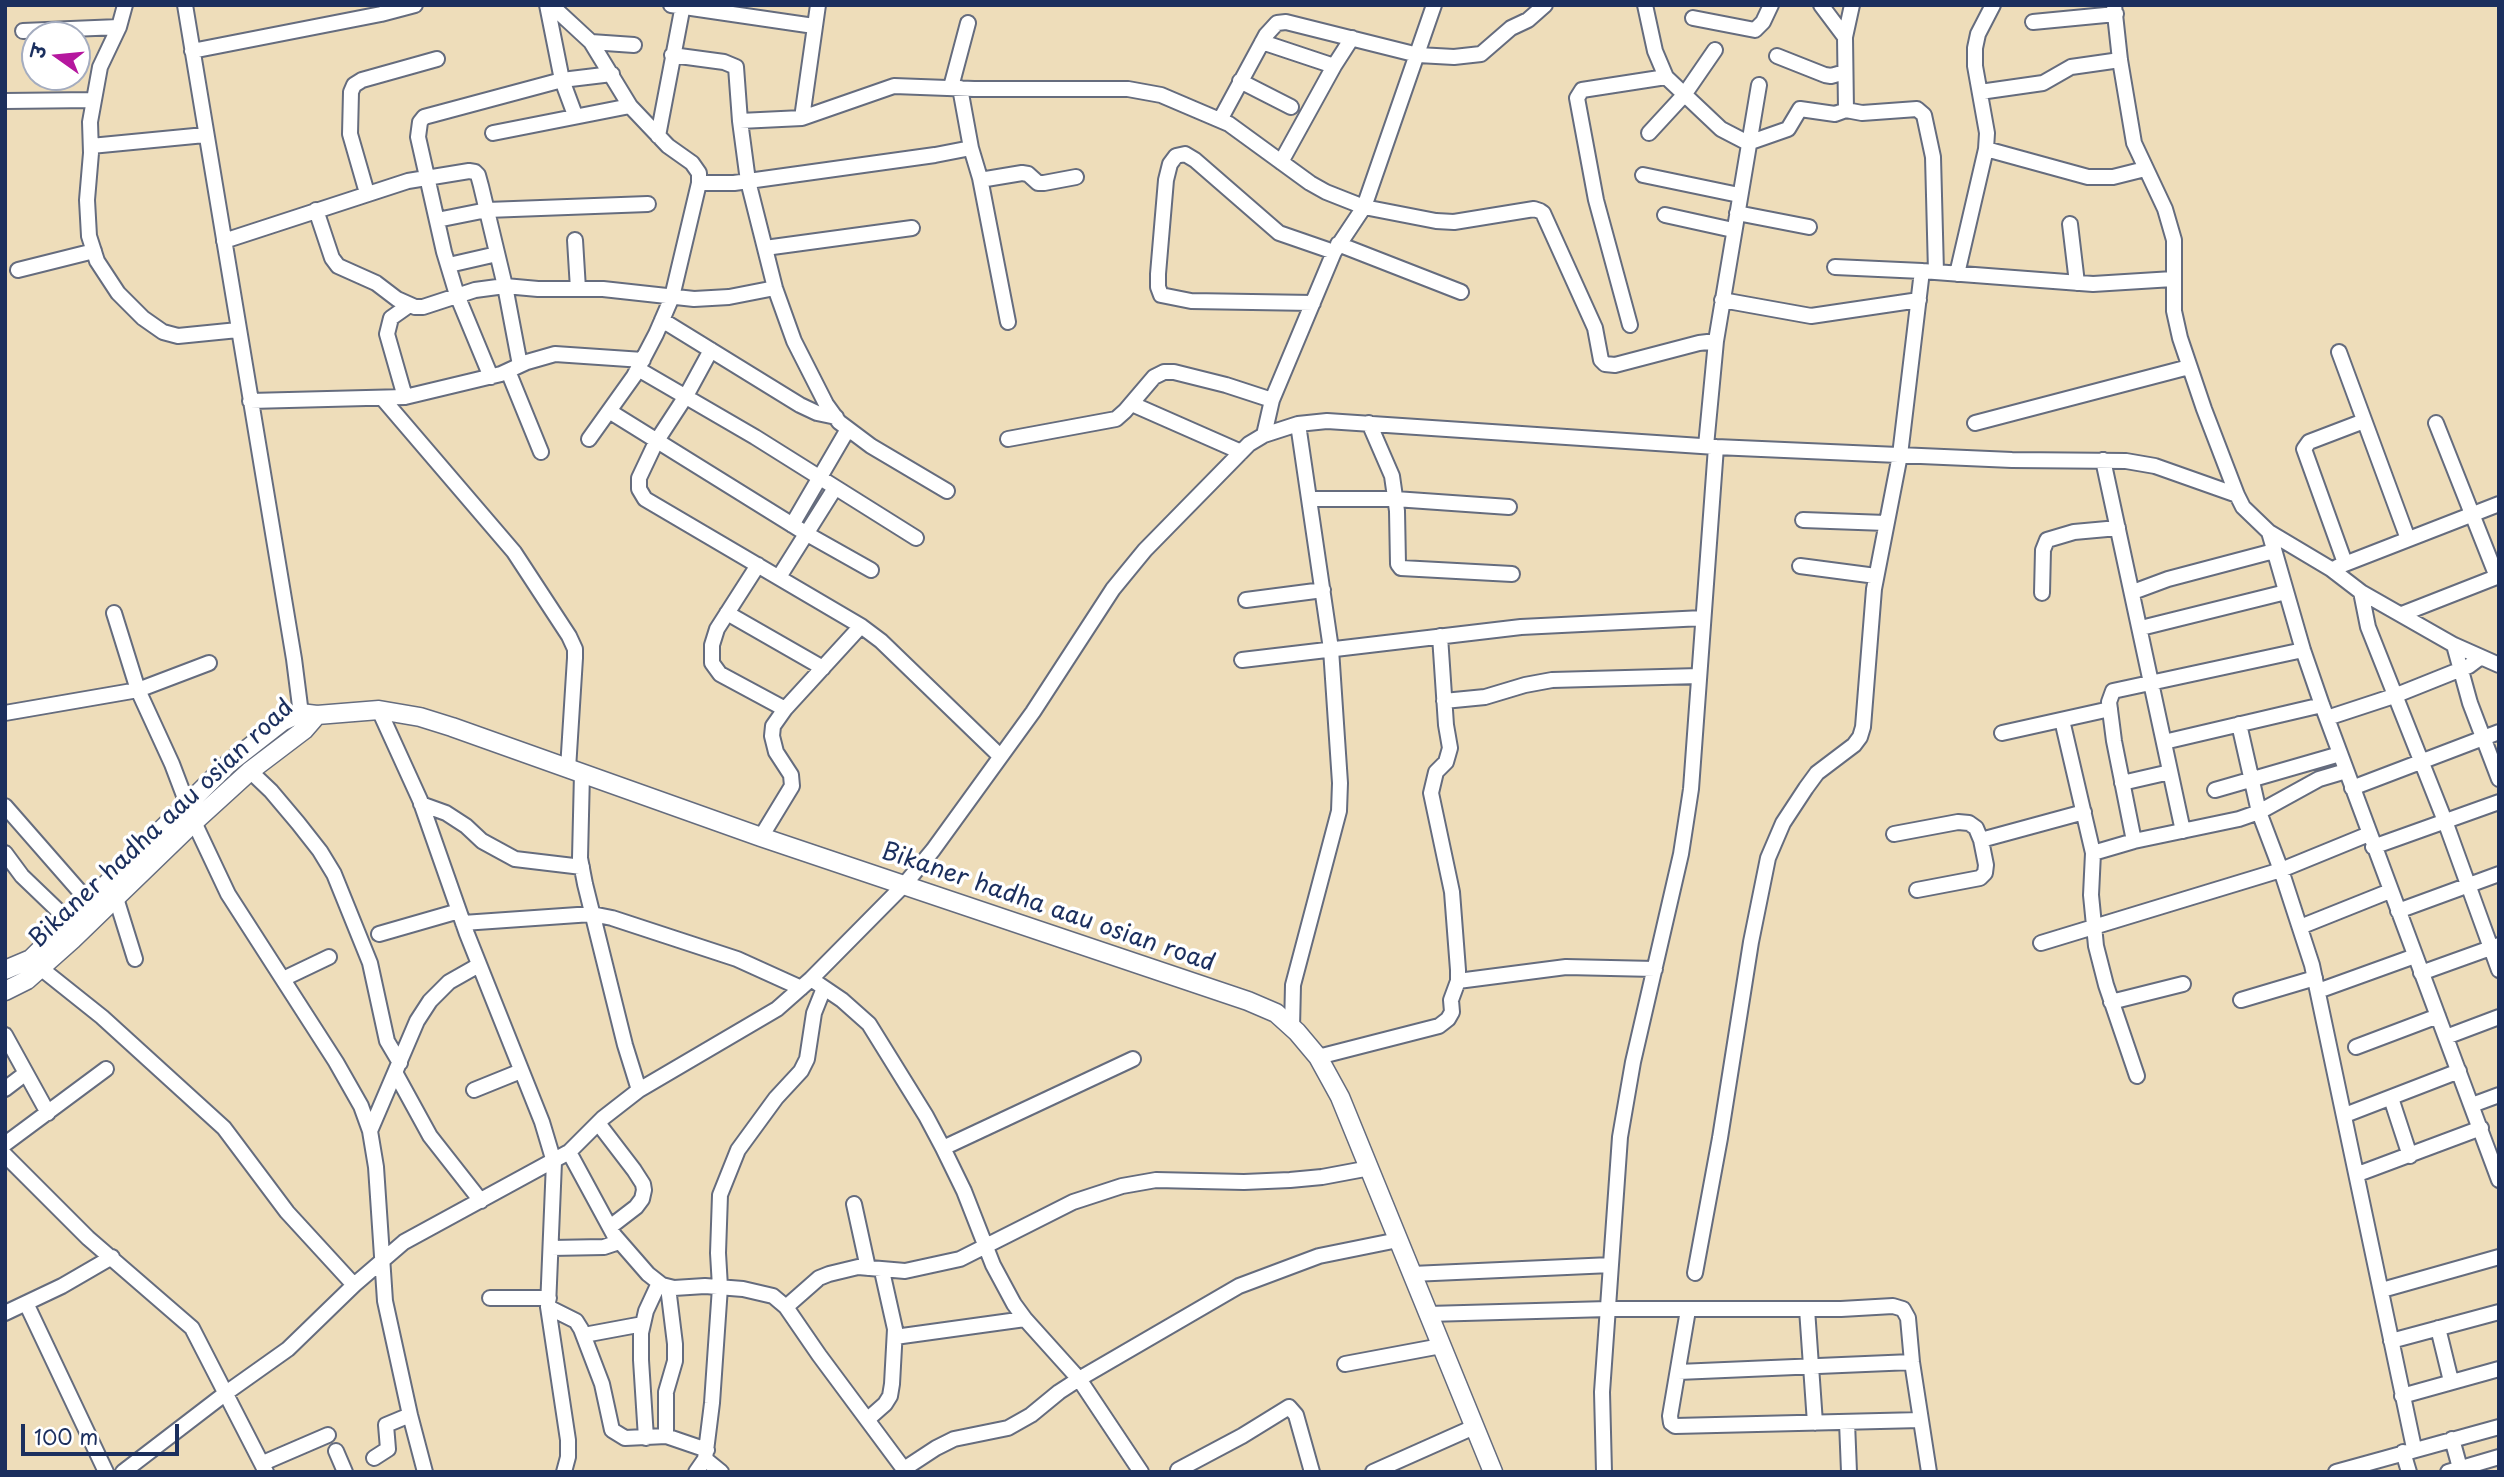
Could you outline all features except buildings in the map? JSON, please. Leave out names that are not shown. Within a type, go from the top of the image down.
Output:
[{"type":"main road","name":"Bikaner hadha aau osian road","points":[[5,991],[27,980],[35,964],[89,902],[186,803],[266,732],[307,719],[379,710],[420,717],[1248,1001],[1276,1013],[1318,1057],[1339,1097],[1493,1472]]},
{"type":"main road","name":"Bikaner hadha aau osian road","points":[[7,966],[35,964],[116,898],[194,822],[307,719]]},
{"type":"street","points":[[125,5],[119,27],[100,67],[90,122],[87,200],[89,236],[97,261],[118,293],[143,318],[163,332],[178,336],[238,330]]},
{"type":"street","points":[[185,5],[294,659],[307,719]]},
{"type":"street","points":[[192,51],[415,5]]},
{"type":"street","points":[[549,5],[591,41],[630,106],[658,136],[692,163],[699,173],[699,183],[672,297],[640,365],[589,439]]},
{"type":"street","points":[[549,5],[562,80],[575,115]]},
{"type":"street","points":[[803,118],[818,5]]},
{"type":"street","points":[[1264,435],[1272,400],[1336,248],[1364,207],[1434,5]]},
{"type":"street","points":[[1220,120],[1262,41],[1277,23],[1286,22],[1418,55],[1454,57],[1481,54],[1545,5]]},
{"type":"street","points":[[1645,5],[1655,51],[1666,77],[1721,129],[1748,144],[1788,129],[1800,109],[1835,114],[1846,110],[1862,113],[1917,109],[1922,112],[1933,157],[1929,272],[1919,300],[1900,454],[1876,576],[1860,737],[1854,746],[1817,773],[1805,788],[1783,823],[1768,858],[1751,942],[1720,1138],[1695,1273]]},
{"type":"street","points":[[1693,18],[1755,30],[1763,22],[1771,5]]},
{"type":"street","points":[[1821,5],[1845,37]]},
{"type":"street","points":[[1846,110],[1845,37],[1852,5]]},
{"type":"street","points":[[1957,274],[1986,149],[1986,118],[1975,66],[1975,48],[1978,34],[1993,5]]},
{"type":"street","points":[[658,136],[679,6],[814,26]]},
{"type":"street","points":[[2033,22],[2115,10],[2129,124],[2134,143],[2172,228],[2176,255],[2173,279],[2176,325],[2237,495],[2252,518],[2269,532],[2331,569],[2361,592],[2454,645],[2492,660]]},
{"type":"street","points":[[968,23],[956,88],[980,178],[1008,322]]},
{"type":"street","points":[[91,28],[119,27]]},
{"type":"street","points":[[1281,162],[1352,38]]},
{"type":"street","points":[[591,41],[634,45]]},
{"type":"street","points":[[1262,41],[1334,66]]},
{"type":"street","points":[[1649,133],[1684,96],[1715,50]]},
{"type":"street","points":[[672,55],[724,62],[736,67],[748,181],[775,288],[794,341],[825,404],[848,429],[871,446],[947,491]]},
{"type":"street","points":[[1777,56],[1825,75],[1845,72]]},
{"type":"street","points":[[367,193],[350,134],[351,92],[354,85],[362,80],[437,59]]},
{"type":"street","points":[[1980,92],[2043,83],[2071,67],[2120,60]]},
{"type":"street","points":[[491,377],[457,295],[418,137],[420,122],[424,117],[562,80],[612,74]]},
{"type":"street","points":[[1630,325],[1596,200],[1577,98],[1583,90],[1666,77]]},
{"type":"street","points":[[1241,81],[1291,107]]},
{"type":"street","points":[[1604,1472],[1602,1392],[1620,1137],[1633,1062],[1681,854],[1691,789],[1703,618],[1716,341],[1759,85]]},
{"type":"street","points":[[740,121],[803,118],[894,86],[1128,89],[1161,94],[1220,120],[1326,192],[1364,207],[1445,222],[1534,209],[1540,211],[1595,328],[1601,360],[1605,364],[1615,365],[1716,341]]},
{"type":"street","points":[[5,101],[93,100]]},
{"type":"street","points":[[493,133],[630,106]]},
{"type":"street","points":[[91,146],[205,135]]},
{"type":"street","points":[[699,183],[748,181],[971,148]]},
{"type":"street","points":[[1986,149],[2088,177],[2113,177],[2145,169]]},
{"type":"street","points":[[1313,303],[1191,301],[1161,295],[1158,274],[1166,180],[1170,164],[1176,156],[1185,154],[1195,160],[1279,233],[1336,248],[1461,292]]},
{"type":"street","points":[[223,241],[367,193],[427,178],[474,172],[478,175],[506,286],[514,368],[541,452]]},
{"type":"street","points":[[980,178],[1022,173],[1044,183],[1076,177]]},
{"type":"street","points":[[1643,176],[1740,195]]},
{"type":"street","points":[[437,220],[486,210],[648,204]]},
{"type":"street","points":[[316,210],[332,258],[338,266],[376,283],[408,306],[424,307],[457,295],[506,286],[655,293],[694,299],[729,297],[775,288]]},
{"type":"street","points":[[1737,213],[1809,227]]},
{"type":"street","points":[[1665,215],[1733,230]]},
{"type":"street","points":[[2070,224],[2077,283]]},
{"type":"street","points":[[765,248],[912,228]]},
{"type":"street","points":[[575,240],[578,289]]},
{"type":"street","points":[[18,270],[94,251]]},
{"type":"street","points":[[449,265],[497,254]]},
{"type":"street","points":[[1835,267],[2077,283],[2173,279]]},
{"type":"street","points":[[1722,300],[1811,316],[1919,300]]},
{"type":"street","points":[[405,397],[387,334],[391,318],[408,306]]},
{"type":"street","points":[[662,320],[800,405],[817,413],[836,417]]},
{"type":"street","points":[[711,349],[686,396],[656,442],[639,478],[639,489],[645,499],[861,626],[881,641],[1000,756]]},
{"type":"street","points":[[2339,352],[2408,539]]},
{"type":"street","points":[[250,401],[405,397],[491,377],[540,357],[561,354],[640,365],[916,538]]},
{"type":"street","points":[[1975,423],[2189,367]]},
{"type":"street","points":[[1008,439],[1116,419],[1154,377],[1164,372],[1226,385],[1272,400]]},
{"type":"street","points":[[383,399],[514,552],[575,649],[575,771],[582,867],[592,915],[639,1090]]},
{"type":"street","points":[[1132,404],[1241,452]]},
{"type":"street","points":[[609,411],[792,525],[871,570]]},
{"type":"street","points":[[122,1472],[226,1392],[288,1349],[354,1285],[404,1242],[569,1152],[639,1090],[777,1009],[806,983],[904,885],[933,850],[1033,712],[1113,589],[1145,550],[1249,444],[1264,435],[1298,424],[1327,421],[1711,446],[2012,460],[2103,460],[2155,466],[2237,495]]},
{"type":"street","points":[[2346,563],[2304,449],[2309,442],[2364,421]]},
{"type":"street","points":[[1292,1028],[1293,985],[1339,811],[1338,738],[1331,649],[1298,424]]},
{"type":"street","points":[[1369,424],[1392,477],[1398,564],[1401,568],[1512,574]]},
{"type":"street","points":[[2402,614],[2498,577],[2436,424]]},
{"type":"street","points":[[792,525],[848,429]]},
{"type":"street","points":[[2103,460],[2183,831]]},
{"type":"street","points":[[779,577],[835,488]]},
{"type":"street","points":[[1310,499],[1395,499],[1509,507]]},
{"type":"street","points":[[2331,569],[2499,504]]},
{"type":"street","points":[[1804,520],[1886,523]]},
{"type":"street","points":[[2042,593],[2043,550],[2047,540],[2074,532],[2118,528]]},
{"type":"street","points":[[2269,532],[2303,650],[2352,788],[2497,1170]]},
{"type":"street","points":[[2133,592],[2168,579],[2274,551]]},
{"type":"street","points":[[758,565],[717,629],[712,645],[712,663],[716,670],[785,709]]},
{"type":"street","points":[[1800,566],[1876,576]]},
{"type":"street","points":[[1246,600],[1323,590]]},
{"type":"street","points":[[2141,628],[2286,592]]},
{"type":"street","points":[[2361,592],[2368,628],[2468,885],[2495,946],[2499,970]]},
{"type":"street","points":[[114,612],[138,690],[228,894],[336,1062],[361,1106],[370,1131],[376,1167],[385,1301],[425,1472]]},
{"type":"street","points":[[727,613],[823,668]]},
{"type":"street","points":[[1242,660],[1535,626],[1703,618]]},
{"type":"street","points":[[761,836],[792,786],[791,775],[776,752],[772,736],[773,726],[785,709],[861,626]]},
{"type":"street","points":[[1318,1057],[1439,1026],[1452,1012],[1452,992],[1458,981],[1452,892],[1431,793],[1436,772],[1450,756],[1440,636]]},
{"type":"street","points":[[2454,645],[2470,703],[2499,779]]},
{"type":"street","points":[[2134,841],[2109,702],[2113,691],[2303,650]]},
{"type":"street","points":[[2164,742],[2239,724],[2325,711],[2393,696],[2460,669],[2492,660]]},
{"type":"street","points":[[5,712],[56,706],[138,690],[209,663]]},
{"type":"street","points":[[1444,701],[1485,696],[1552,681],[1699,676]]},
{"type":"street","points":[[2002,733],[2110,709]]},
{"type":"street","points":[[379,710],[421,804],[554,1161],[548,1302],[568,1440],[568,1457],[564,1472]]},
{"type":"street","points":[[2062,720],[2093,853],[2091,895],[2094,927],[2111,1002],[2137,1076]]},
{"type":"street","points":[[2239,724],[2259,812],[2281,870],[2317,985],[2382,1290],[2402,1396],[2409,1472]]},
{"type":"street","points":[[2352,788],[2499,732]]},
{"type":"street","points":[[2215,790],[2340,754]]},
{"type":"street","points":[[250,771],[291,815],[334,874],[370,963],[387,1041],[398,1068],[430,1136],[481,1201]]},
{"type":"street","points":[[2093,853],[2134,841],[2220,824],[2259,812],[2310,783],[2346,771]]},
{"type":"street","points":[[2122,782],[2170,772]]},
{"type":"street","points":[[2040,943],[2499,803]]},
{"type":"street","points":[[421,804],[446,813],[482,841],[515,859],[582,867]]},
{"type":"street","points":[[5,806],[89,902]]},
{"type":"street","points":[[1981,840],[2084,812]]},
{"type":"street","points":[[1894,834],[1958,822],[1969,823],[1976,828],[1981,840],[1986,865],[1985,873],[1980,878],[1917,890]]},
{"type":"street","points":[[5,853],[22,876],[71,922]]},
{"type":"street","points":[[2398,911],[2499,874]]},
{"type":"street","points":[[2300,927],[2390,891]]},
{"type":"street","points":[[116,898],[135,959]]},
{"type":"street","points":[[379,934],[461,917],[592,915],[612,918],[824,988],[842,1000],[869,1024],[926,1116],[964,1191],[993,1265],[1025,1319],[1079,1379],[1141,1472]]},
{"type":"street","points":[[2421,973],[2495,946]]},
{"type":"street","points":[[2241,1000],[2317,985],[2415,956]]},
{"type":"street","points":[[283,979],[329,957]]},
{"type":"street","points":[[35,964],[102,1017],[224,1128],[288,1212],[354,1285]]},
{"type":"street","points":[[370,1131],[417,1021],[430,1001],[449,982],[479,965]]},
{"type":"street","points":[[1458,981],[1566,967],[1655,969]]},
{"type":"street","points":[[2111,1002],[2183,984]]},
{"type":"street","points":[[696,1472],[706,1455],[720,1287],[720,1195],[738,1150],[776,1098],[802,1071],[807,1059],[814,1013],[824,988]]},
{"type":"street","points":[[2356,1047],[2438,1016]]},
{"type":"street","points":[[2446,1037],[2499,1017]]},
{"type":"street","points":[[5,1035],[48,1113]]},
{"type":"street","points":[[943,1148],[1133,1059]]},
{"type":"street","points":[[5,1144],[106,1069]]},
{"type":"street","points":[[474,1090],[521,1071]]},
{"type":"street","points":[[2345,1115],[2459,1072]]},
{"type":"street","points":[[5,1088],[26,1073]]},
{"type":"street","points":[[2472,1105],[2499,1095]]},
{"type":"street","points":[[2391,1098],[2410,1156]]},
{"type":"street","points":[[598,1124],[634,1170],[644,1190],[636,1207],[610,1227]]},
{"type":"street","points":[[2358,1174],[2481,1128]]},
{"type":"street","points":[[569,1152],[619,1242],[663,1285],[675,1344],[674,1361],[666,1392],[666,1436]]},
{"type":"street","points":[[5,1155],[88,1238],[192,1328],[264,1468],[328,1435]]},
{"type":"street","points":[[786,1307],[819,1279],[845,1269],[905,1271],[960,1259],[985,1244],[1073,1202],[1122,1186],[1156,1180],[1290,1180],[1370,1168]]},
{"type":"street","points":[[854,1204],[895,1337],[890,1396],[868,1419]]},
{"type":"street","points":[[663,1285],[743,1289],[773,1296],[786,1307],[905,1470],[954,1439],[1008,1428],[1031,1415],[1079,1379],[1239,1286],[1319,1256],[1398,1240]]},
{"type":"street","points":[[551,1248],[604,1247],[619,1242]]},
{"type":"street","points":[[2382,1290],[2499,1257]]},
{"type":"street","points":[[5,1313],[112,1258]]},
{"type":"street","points":[[1412,1274],[1611,1265]]},
{"type":"street","points":[[646,1438],[640,1360],[643,1324],[646,1311],[663,1285]]},
{"type":"street","points":[[490,1297],[548,1302],[576,1321],[603,1384],[612,1430],[625,1438],[666,1436],[706,1455],[721,1472]]},
{"type":"street","points":[[26,1303],[106,1472]]},
{"type":"street","points":[[1428,1314],[1608,1309],[1893,1306],[1903,1309],[1908,1318],[1912,1363],[1929,1472]]},
{"type":"street","points":[[1807,1309],[1815,1423]]},
{"type":"street","points":[[1688,1310],[1670,1416],[1671,1423],[1675,1426],[1921,1420]]},
{"type":"street","points":[[2391,1341],[2499,1312]]},
{"type":"street","points":[[895,1337],[1025,1319]]},
{"type":"street","points":[[584,1335],[643,1324]]},
{"type":"street","points":[[2438,1328],[2451,1381]]},
{"type":"street","points":[[1345,1364],[1441,1346]]},
{"type":"street","points":[[1678,1372],[1912,1363]]},
{"type":"street","points":[[2402,1396],[2499,1369]]},
{"type":"street","points":[[1178,1470],[1289,1407],[1296,1415],[1312,1472]]},
{"type":"street","points":[[374,1458],[388,1449],[386,1424],[410,1415]]},
{"type":"street","points":[[1847,1422],[1849,1472]]},
{"type":"street","points":[[1373,1472],[1474,1427]]},
{"type":"street","points":[[2342,1471],[2408,1450],[2499,1427]]},
{"type":"street","points":[[2452,1439],[2454,1470],[2499,1457]]},
{"type":"street","points":[[336,1451],[345,1472]]}]
